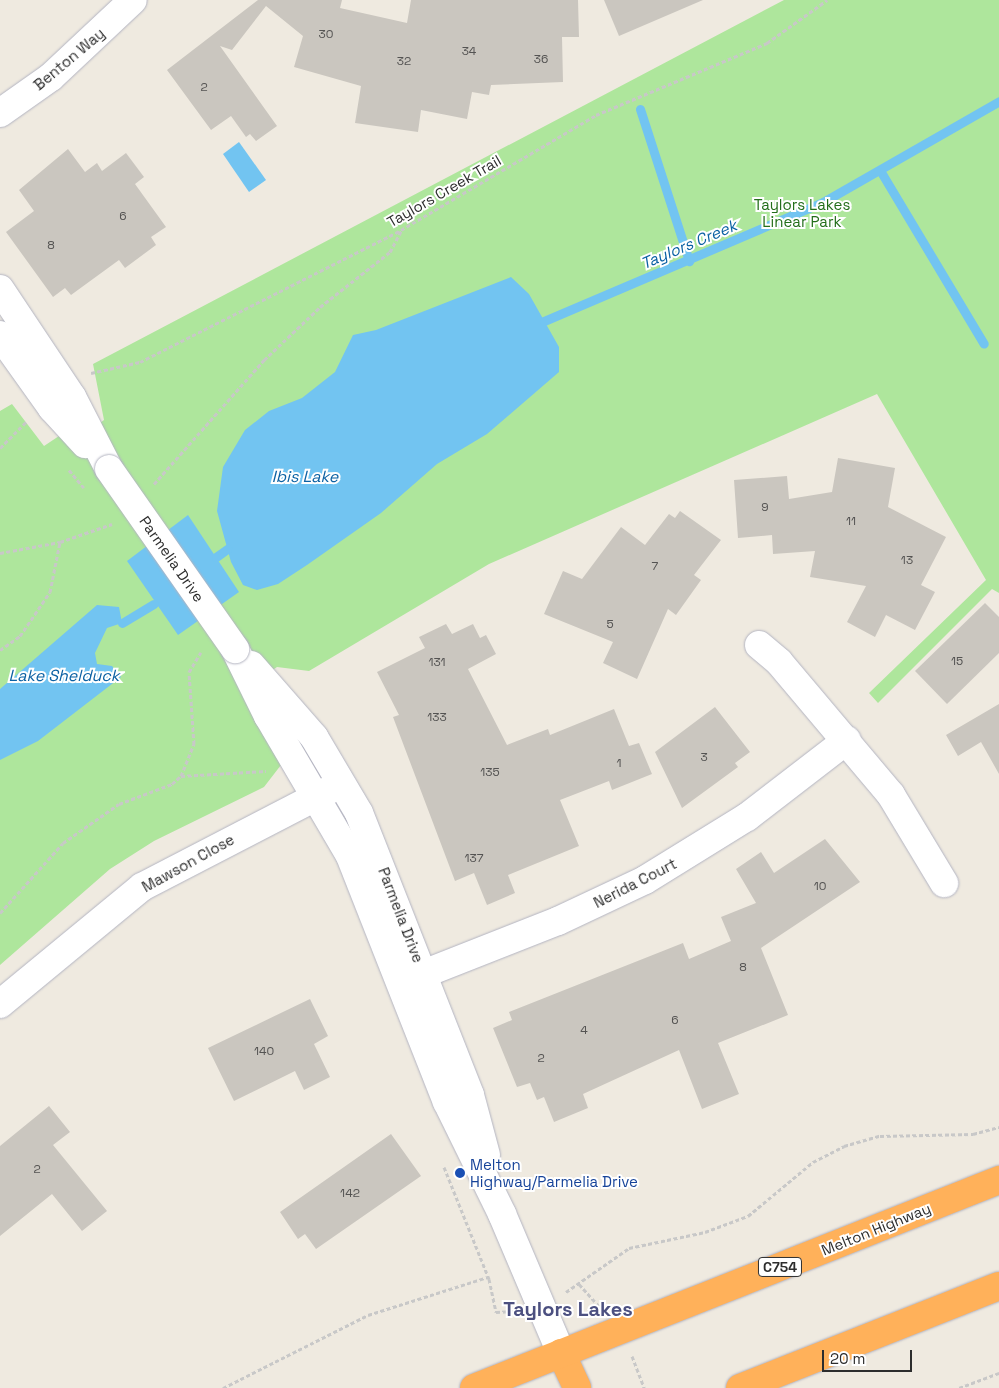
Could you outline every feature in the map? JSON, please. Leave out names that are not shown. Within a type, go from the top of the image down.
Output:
[{"type":"highway","name":"Melton Highway","points":[[474,1388],[999,1180]]},
{"type":"highway","points":[[740,1388],[999,1286]]},
{"type":"highway","name":"Parmelia Drive","points":[[561,1353],[577,1388]]},
{"type":"street","name":"Benton Way","points":[[0,113],[51,77],[133,0]]},
{"type":"street","name":"Parmelia Drive","points":[[0,289],[65,386],[80,429]]},
{"type":"street","name":"Parmelia Drive","points":[[0,335],[80,429],[268,695],[343,782],[378,856],[446,1102],[502,1214],[561,1353]]},
{"type":"street","points":[[759,645],[779,662],[847,740],[891,795],[944,883]]},
{"type":"street","name":"Parmelia Drive","points":[[268,695],[317,796],[350,856],[412,979]]},
{"type":"street","name":"Nerida Court","points":[[412,979],[558,921],[645,880],[747,817],[847,740]]},
{"type":"street","name":"Mawson Close","points":[[0,1004],[142,887],[343,782]]},
{"type":"path","name":"Taylors Creek Trail","points":[[65,386],[92,372],[140,362],[401,230],[596,115],[767,43],[827,0]]},
{"type":"path","points":[[146,492],[291,333],[390,252],[401,230]]},
{"type":"path","points":[[0,448],[29,418],[35,426]]},
{"type":"path","points":[[63,462],[86,491]]},
{"type":"path","points":[[107,518],[120,532]]},
{"type":"path","points":[[0,553],[60,542],[117,521]]},
{"type":"path","points":[[0,650],[20,636],[50,592],[60,542]]},
{"type":"path","points":[[197,644],[205,659]]},
{"type":"path","points":[[0,913],[63,843],[120,804],[172,784],[181,776],[194,744],[189,672],[202,651]]},
{"type":"path","points":[[181,776],[273,768]]},
{"type":"path","points":[[562,1294],[636,1245],[705,1232],[748,1216],[813,1162],[844,1146],[880,1136],[973,1134],[999,1127]]},
{"type":"path","points":[[441,1161],[488,1277],[496,1312],[507,1312]]},
{"type":"path","points":[[223,1388],[368,1315],[488,1277]]},
{"type":"path","points":[[579,1284],[604,1311]]},
{"type":"path","points":[[628,1347],[644,1388]]},
{"type":"path","points":[[959,1388],[999,1372]]},
{"type":"green space","name":"Taylors Lakes Linear Park","points":[[784,0],[999,0],[999,593],[992,589],[878,703],[869,693],[986,580],[877,394],[489,564],[309,671],[277,667],[242,691],[281,765],[264,787],[154,841],[110,869],[0,965],[0,411],[12,404],[44,446],[59,436],[69,445],[104,420],[93,364]]},
{"type":"water","points":[[239,142],[266,180],[249,192],[223,154]]},
{"type":"water","name":"Ibis Lake","points":[[511,277],[529,294],[559,347],[559,372],[487,434],[437,464],[381,513],[307,565],[278,584],[257,590],[243,585],[231,562],[217,511],[223,467],[245,430],[269,411],[302,398],[335,372],[353,335],[376,330]]},
{"type":"water","points":[[188,515],[239,592],[178,635],[127,561]]},
{"type":"water","name":"Lake Shelduck","points":[[97,605],[119,607],[122,623],[107,628],[95,653],[97,664],[112,666],[121,677],[38,741],[0,760],[0,689]]},
{"type":"building","points":[[258,0],[342,0],[340,8],[407,23],[411,0],[578,0],[579,37],[562,37],[563,82],[491,85],[489,95],[472,92],[467,119],[421,110],[418,132],[355,123],[361,86],[294,67],[303,36],[266,6],[232,50],[220,46],[277,126],[256,141],[250,134],[246,137],[231,116],[211,130],[167,70]]},
{"type":"building","points":[[604,0],[703,0],[619,36]]},
{"type":"building","points":[[68,149],[85,172],[97,163],[102,171],[126,153],[144,177],[135,184],[166,227],[151,237],[156,245],[125,268],[119,260],[71,295],[65,288],[53,297],[6,232],[34,211],[19,190]]},
{"type":"building","points":[[838,458],[895,468],[888,507],[946,537],[921,585],[935,592],[915,630],[886,615],[875,637],[847,622],[866,586],[810,577],[815,551],[773,554],[772,535],[738,538],[734,480],[787,476],[789,499],[832,492]]},
{"type":"building","points":[[680,511],[721,540],[694,575],[701,580],[676,615],[668,609],[637,679],[603,663],[613,642],[544,614],[563,571],[582,579],[621,527],[645,545],[669,514],[675,518]]},
{"type":"building","points":[[985,603],[999,617],[999,653],[947,704],[915,671]]},
{"type":"building","points":[[446,624],[452,634],[473,624],[480,638],[486,635],[496,654],[468,669],[507,745],[548,729],[550,735],[614,709],[629,746],[639,743],[652,774],[612,790],[609,781],[560,800],[579,846],[508,875],[515,893],[487,905],[474,873],[455,881],[393,717],[399,715],[377,672],[425,648],[419,637]]},
{"type":"building","points":[[999,704],[999,774],[981,742],[958,756],[946,735]]},
{"type":"building","points":[[715,707],[750,752],[735,763],[738,767],[682,808],[655,752]]},
{"type":"building","points":[[825,839],[860,882],[761,948],[788,1015],[718,1043],[739,1094],[702,1109],[679,1050],[583,1094],[588,1108],[554,1122],[544,1097],[537,1100],[530,1083],[517,1087],[493,1028],[512,1020],[509,1012],[683,943],[689,959],[731,941],[721,917],[756,903],[736,869],[761,852],[774,873]]},
{"type":"building","points":[[310,999],[328,1036],[314,1044],[330,1077],[304,1090],[295,1071],[234,1101],[208,1048]]},
{"type":"building","points":[[49,1106],[70,1132],[53,1145],[107,1211],[82,1231],[52,1194],[0,1236],[0,1146]]},
{"type":"building","points":[[391,1134],[421,1176],[316,1249],[305,1234],[298,1239],[280,1212]]},
{"type":"waterway","name":"Taylors Creek","points":[[544,321],[823,202],[999,101]]},
{"type":"waterway","points":[[640,109],[689,261]]},
{"type":"waterway","points":[[881,172],[984,344]]},
{"type":"waterway","name":"Taylors Creek","points":[[216,557],[227,549]]},
{"type":"waterway","name":"Taylors Creek","points":[[122,623],[154,604]]},
{"type":"place","name":"Melton Highway/Parmelia Drive","points":[[460,1173]]},
{"type":"district","name":"Taylors Lakes","points":[[568,1309]]}]
